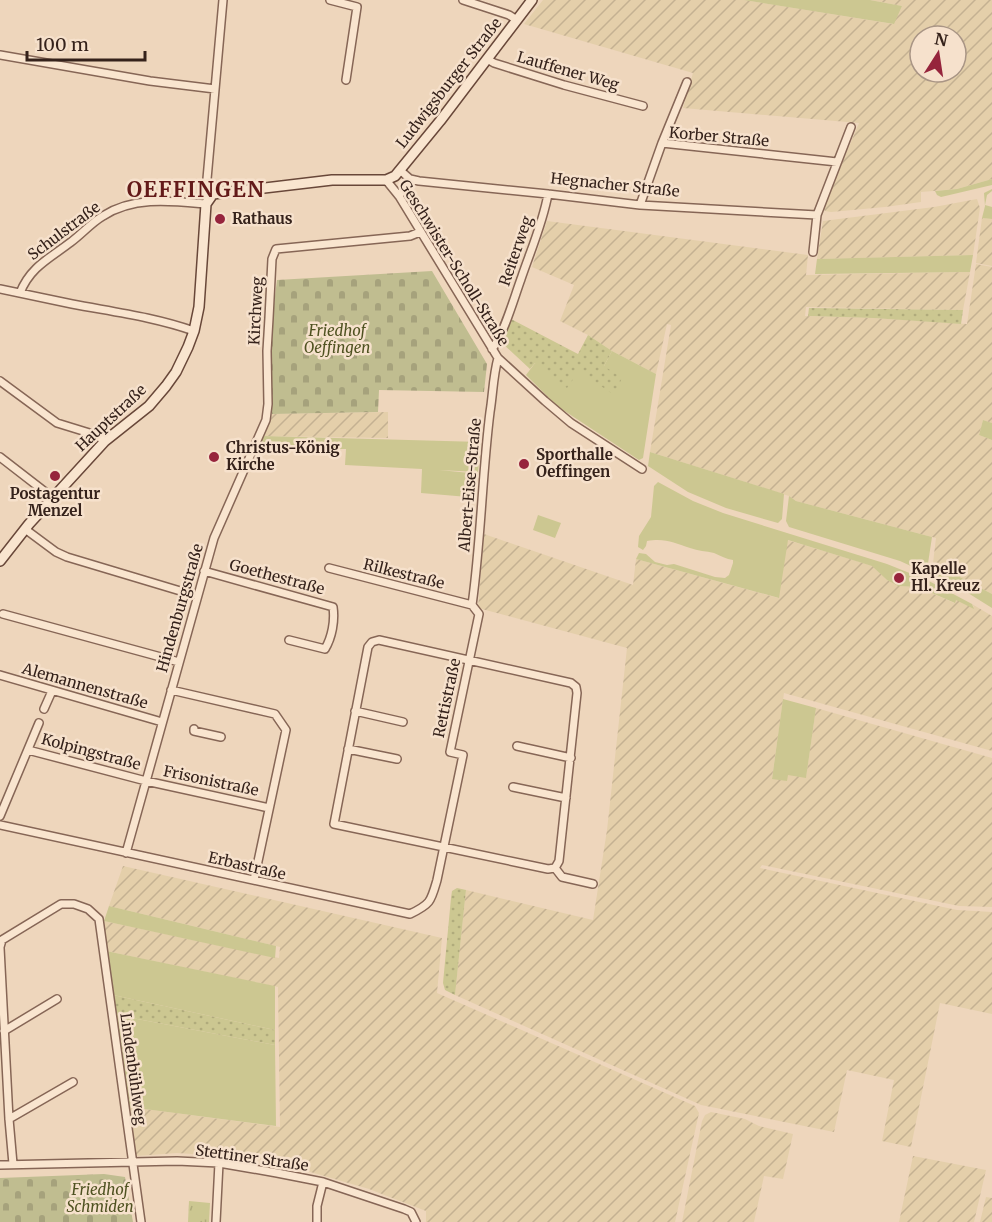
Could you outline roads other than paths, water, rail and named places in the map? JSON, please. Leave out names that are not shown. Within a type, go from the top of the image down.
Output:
[{"type":"street","points":[[213,194],[207,180],[221,0]]},
{"type":"street","points":[[330,0],[357,7],[346,80]]},
{"type":"street","points":[[463,0],[509,15],[517,20]]},
{"type":"street","name":"Ludwigsburger Straße","points":[[386,180],[401,171],[532,0]]},
{"type":"street","points":[[0,55],[150,81],[215,89]]},
{"type":"street","name":"Lauffener Weg","points":[[487,59],[564,85],[643,106]]},
{"type":"street","points":[[662,143],[687,82]]},
{"type":"street","points":[[813,252],[817,215],[851,127]]},
{"type":"street","name":"Korber Straße","points":[[640,205],[662,143],[837,162]]},
{"type":"street","points":[[399,196],[410,179],[401,171]]},
{"type":"street","name":"Hegnacher Straße","points":[[410,179],[419,182],[640,205],[817,215]]},
{"type":"street","points":[[206,204],[213,194],[332,180],[386,180]]},
{"type":"street","name":"Geschwister-Scholl-Straße","points":[[386,180],[399,196],[498,358],[571,423],[642,469]]},
{"type":"street","name":"Reiterweg","points":[[492,349],[497,343],[512,305],[548,194]]},
{"type":"street","name":"Schulstraße","points":[[20,293],[24,282],[36,267],[73,241],[92,224],[116,209],[144,202],[177,201],[206,204]]},
{"type":"street","name":"Hauptstraße","points":[[0,561],[25,529],[105,441],[149,406],[166,386],[188,347],[194,330],[199,307],[206,204]]},
{"type":"street","name":"Kirchweg","points":[[268,376],[268,318],[272,259],[276,249],[410,236],[420,232]]},
{"type":"street","points":[[0,289],[167,322],[194,330]]},
{"type":"street","name":"Albert-Eise-Straße","points":[[472,605],[494,371],[498,358]]},
{"type":"street","name":"Hindenburgstraße","points":[[126,853],[214,538],[266,420],[268,376]]},
{"type":"street","points":[[0,381],[57,423],[96,435],[105,441]]},
{"type":"street","points":[[0,457],[53,498]]},
{"type":"street","points":[[25,529],[56,552],[67,557],[197,596]]},
{"type":"street","name":"Rilkestraße","points":[[328,568],[472,605]]},
{"type":"street","name":"Goethestraße","points":[[204,571],[333,607],[330,641],[325,649],[289,640]]},
{"type":"street","name":"Rettistraße","points":[[444,847],[463,755],[450,752],[479,614],[472,605]]},
{"type":"street","points":[[3,614],[179,662]]},
{"type":"street","points":[[379,640],[572,683],[576,687],[571,758],[559,861],[555,868],[548,869],[334,824],[368,647],[372,642],[379,640]]},
{"type":"street","name":"Alemannenstraße","points":[[0,675],[162,722]]},
{"type":"street","name":"Frisonistraße","points":[[171,690],[275,714],[286,730],[254,880]]},
{"type":"street","points":[[44,709],[52,691]]},
{"type":"street","points":[[355,711],[403,722]]},
{"type":"street","points":[[0,816],[39,723]]},
{"type":"street","points":[[194,729],[194,731],[221,737]]},
{"type":"street","points":[[517,746],[571,758]]},
{"type":"street","points":[[348,749],[397,759]]},
{"type":"street","name":"Kolpingstraße","points":[[28,750],[146,781]]},
{"type":"street","name":"Frisonistraße","points":[[146,781],[269,807]]},
{"type":"street","points":[[513,787],[566,798]]},
{"type":"street","name":"Erbastraße","points":[[0,825],[410,914],[432,899],[444,847]]},
{"type":"street","points":[[555,868],[562,877],[593,884]]},
{"type":"street","name":"Lindenbühlweg","points":[[0,948],[2,940],[61,904],[74,904],[88,909],[99,919],[141,1222]]},
{"type":"street","points":[[0,948],[13,1164]]},
{"type":"street","points":[[4,1031],[57,999]]},
{"type":"street","points":[[9,1119],[73,1082]]},
{"type":"street","name":"Stettiner Straße","points":[[0,1165],[177,1161],[219,1163],[323,1182],[411,1212],[416,1222]]},
{"type":"street","points":[[216,1222],[219,1163]]},
{"type":"street","points":[[317,1222],[317,1206],[323,1182]]},
{"type":"place","name":"Rathaus","points":[[220,219]]},
{"type":"place","name":"Christus-König Kirche","points":[[214,457]]},
{"type":"place","name":"Sporthalle Oeffingen","points":[[524,464]]},
{"type":"place","name":"Postagentur Menzel","points":[[55,476]]},
{"type":"place","name":"Kapelle Hl. Kreuz","points":[[899,578]]},
{"type":"district","name":"OEFFINGEN","points":[[196,190]]},
{"type":"park label","name":"Friedhof Oeffingen","points":[[337,340]]},
{"type":"park label","name":"Friedhof Schmiden","points":[[100,1198]]}]
